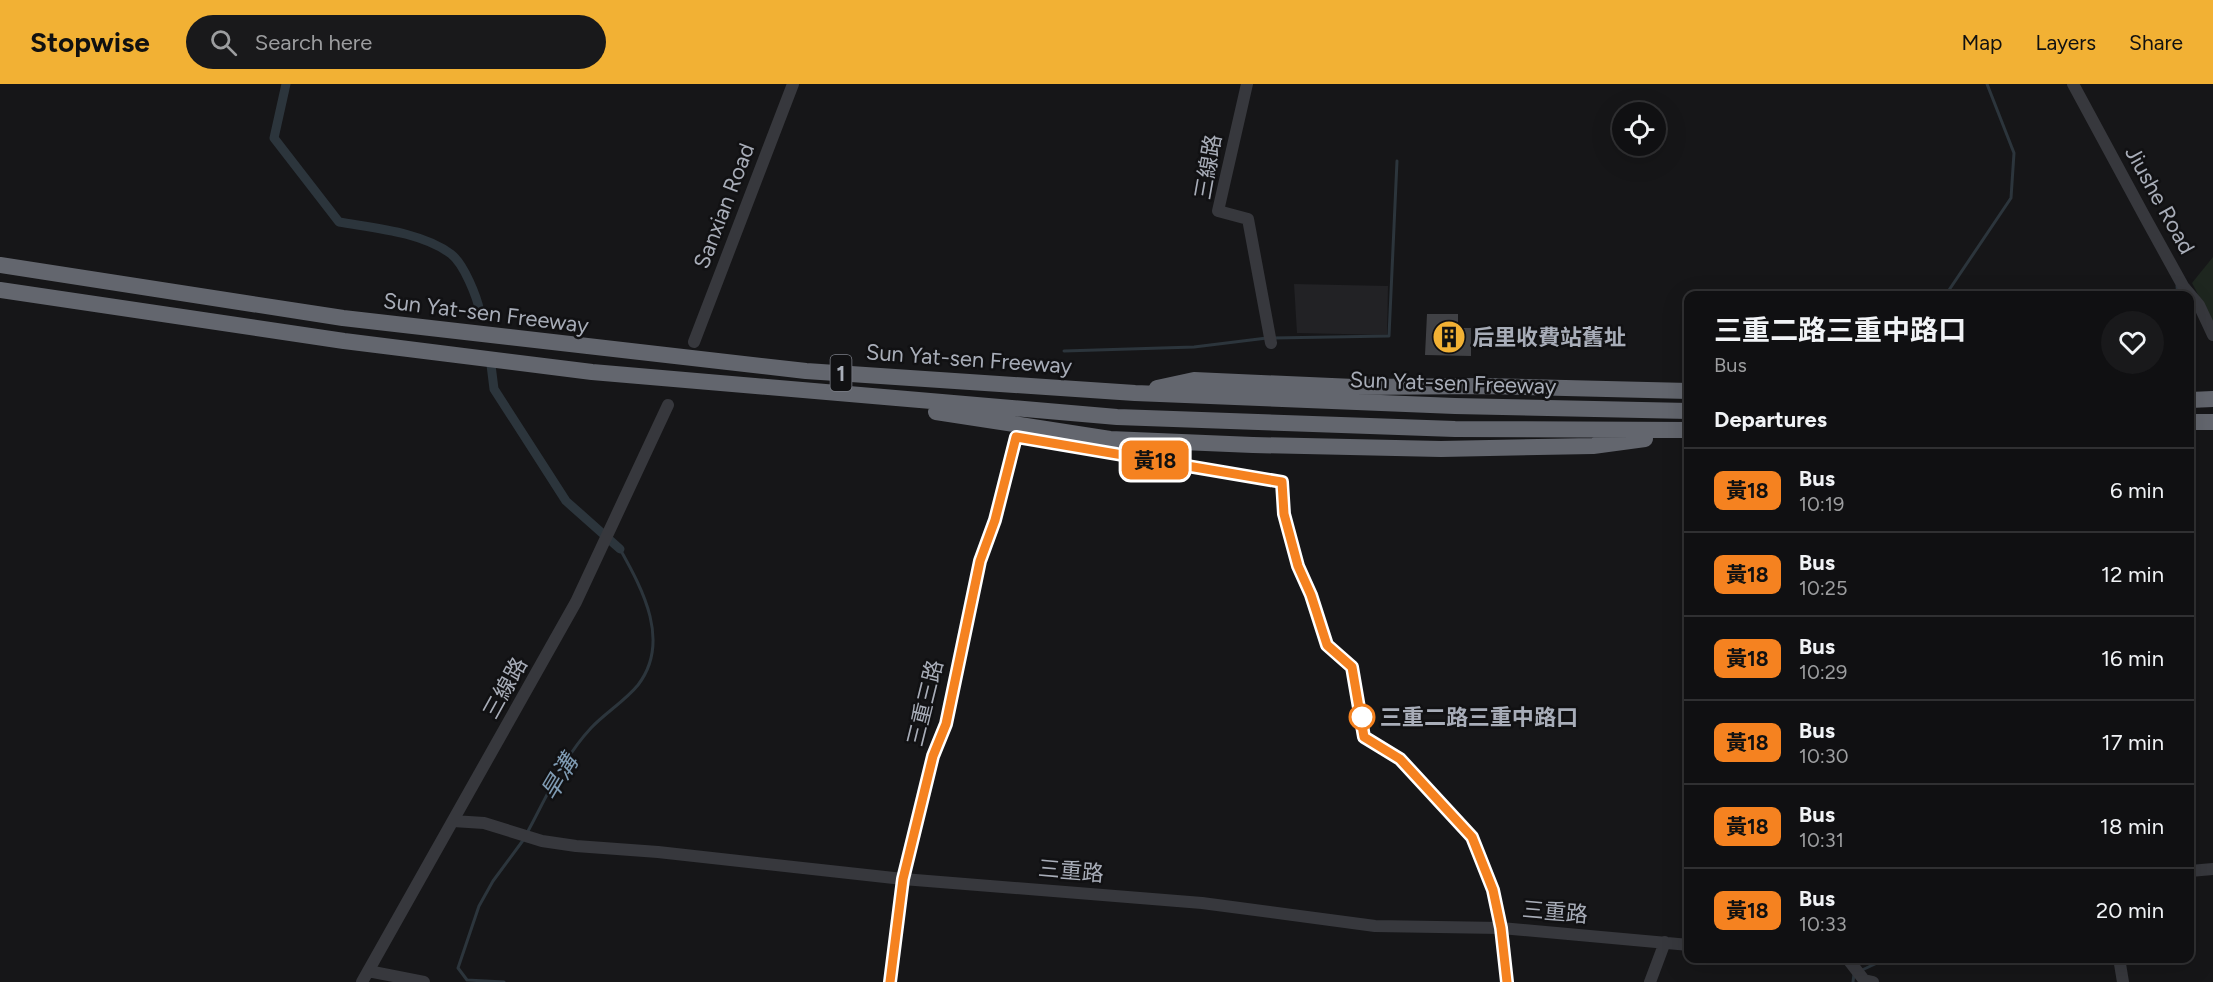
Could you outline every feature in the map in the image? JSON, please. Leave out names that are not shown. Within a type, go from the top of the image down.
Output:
[{"type":"highway","name":"Sun Yat-sen Freeway","points":[[0,265],[342,318],[806,370],[1135,393],[1455,406],[1684,411]]},
{"type":"highway","name":"Sun Yat-sen Freeway","points":[[0,290],[365,344],[592,372],[1117,417],[1455,429],[1684,432]]},
{"type":"highway","points":[[1135,393],[1194,380],[1354,387],[1486,386],[1684,391]]},
{"type":"highway","points":[[762,387],[880,403],[1110,440],[1253,446],[1441,449],[1593,446],[1684,433]]},
{"type":"highway","points":[[2194,400],[2213,399]]},
{"type":"highway","points":[[2194,422],[2213,422]]},
{"type":"street","name":"Sanxian Road","points":[[694,342],[793,84]]},
{"type":"street","name":"三線路","points":[[1247,84],[1218,211],[1248,219],[1271,343]]},
{"type":"street","name":"Jiushe Road","points":[[2073,84],[2187,291]]},
{"type":"street","name":"Jiushe Road","points":[[2194,299],[2213,335]]},
{"type":"street","name":"三線路","points":[[365,976],[576,602],[668,405]]},
{"type":"street","name":"三重三路","points":[[890,982],[903,879],[933,756],[946,724],[980,561],[995,520],[1016,437]]},
{"type":"street","name":"三重路","points":[[453,821],[484,823],[542,841],[576,846],[658,852],[903,879],[1202,903],[1375,926],[1501,928],[1684,944]]},
{"type":"street","points":[[2194,871],[2213,869]]},
{"type":"street","points":[[1650,982],[1665,942]]},
{"type":"street","points":[[1850,963],[1864,980],[1873,982]]},
{"type":"street","points":[[2120,963],[2123,982]]},
{"type":"street","points":[[365,976],[424,982]]},
{"type":"shaded area","points":[[2213,257],[2213,323],[2192,283]]},
{"type":"shaded area","points":[[1294,284],[1388,286],[1387,335],[1297,333]]},
{"type":"building","name":"后里收費站舊址","points":[[1427,314],[1458,314],[1458,328],[1471,328],[1471,356],[1425,355]]},
{"type":"waterway","points":[[286,84],[274,138],[339,222],[412,236],[451,254],[465,273],[480,312]]},
{"type":"waterway","points":[[1948,291],[2011,198],[2014,153],[1987,84]]},
{"type":"waterway","points":[[1273,338],[1389,336],[1397,161]]},
{"type":"waterway","points":[[2177,286],[2178,291]]},
{"type":"waterway","points":[[1064,351],[1194,347],[1267,338]]},
{"type":"waterway","points":[[491,365],[494,389],[566,501],[620,549]]},
{"type":"waterway","name":"旱溝","points":[[527,833],[572,752],[597,723],[633,691],[648,668],[653,634],[650,616],[637,581],[620,549]]},
{"type":"waterway","name":"旱溝","points":[[504,982],[467,980],[458,968],[479,906],[493,881],[524,839]]},
{"type":"waterway","points":[[1862,970],[1877,963]]},
{"type":"waterway","points":[[1853,982],[1854,974]]},
{"type":"bus line","name":"黃18","points":[[890,982],[903,879],[933,756],[946,724],[954,692],[959,657],[971,612],[980,561],[995,520],[1016,437],[1282,482],[1284,514],[1298,566],[1311,595],[1327,645],[1352,667],[1364,737],[1400,759],[1472,837],[1493,890],[1501,928],[1507,982]]},
{"type":"place","name":"后里收費站舊址","points":[[1449,337]]},
{"type":"place","name":"三重二路三重中路口","points":[[1362,717]]}]
